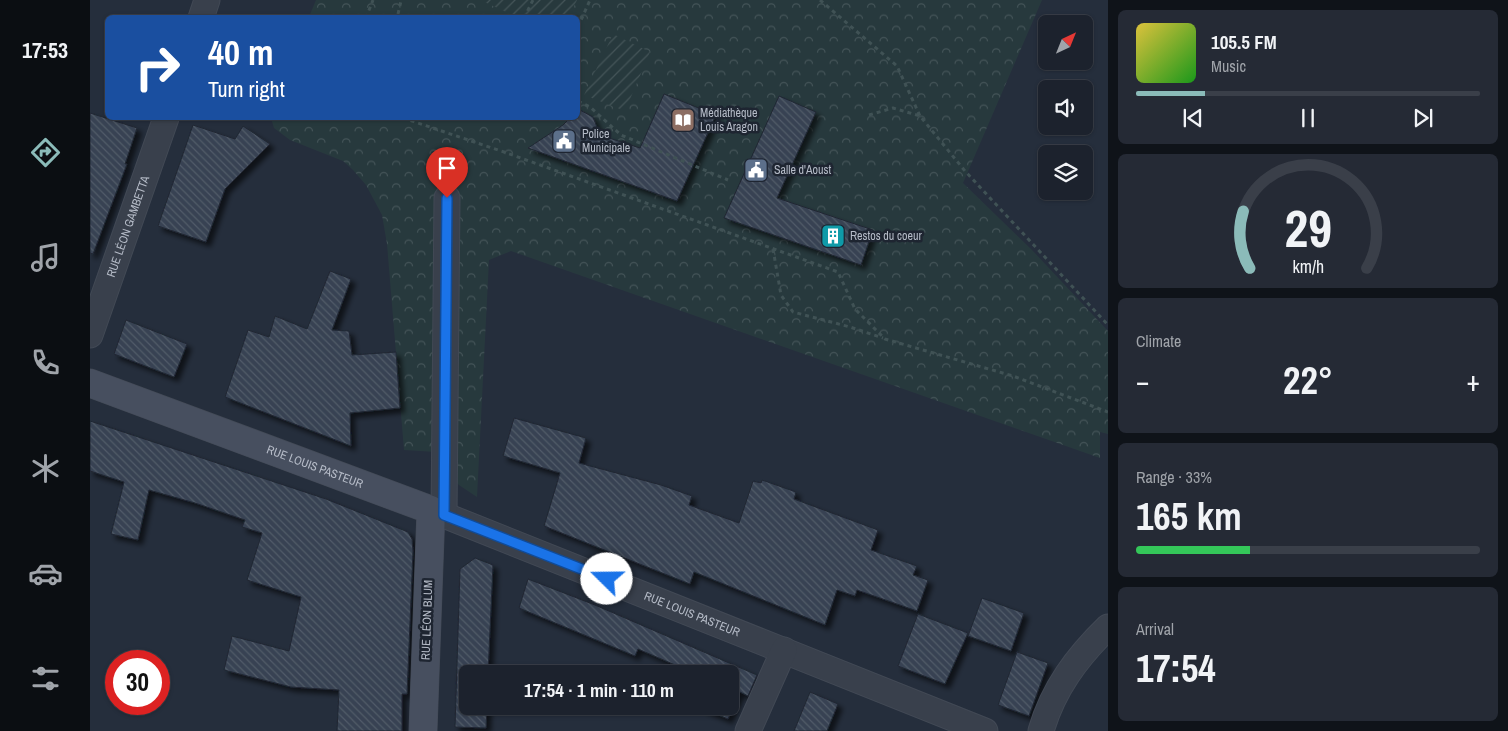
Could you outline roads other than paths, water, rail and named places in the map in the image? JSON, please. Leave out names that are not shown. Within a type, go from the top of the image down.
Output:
[{"type":"street","points":[[202,15],[207,0]]},
{"type":"street","name":"RUE LÉON GAMBETTA","points":[[90,335],[165,120]]},
{"type":"street","points":[[437,513],[447,198]]},
{"type":"street","name":"RUE LOUIS PASTEUR","points":[[90,383],[437,513],[985,731]]},
{"type":"street","name":"RUE LÉON BLUM","points":[[423,731],[437,513]]},
{"type":"street","points":[[1041,731],[1051,701],[1069,670],[1108,627]]},
{"type":"street","points":[[748,731],[784,650]]},
{"type":"place","name":"Médiathèque Louis Aragon","points":[[683,120]]},
{"type":"place","name":"Police Municipale","points":[[564,141]]},
{"type":"place","name":"Salle d'Aoust","points":[[756,170]]},
{"type":"place","name":"Restos du coeur","points":[[833,236]]}]
